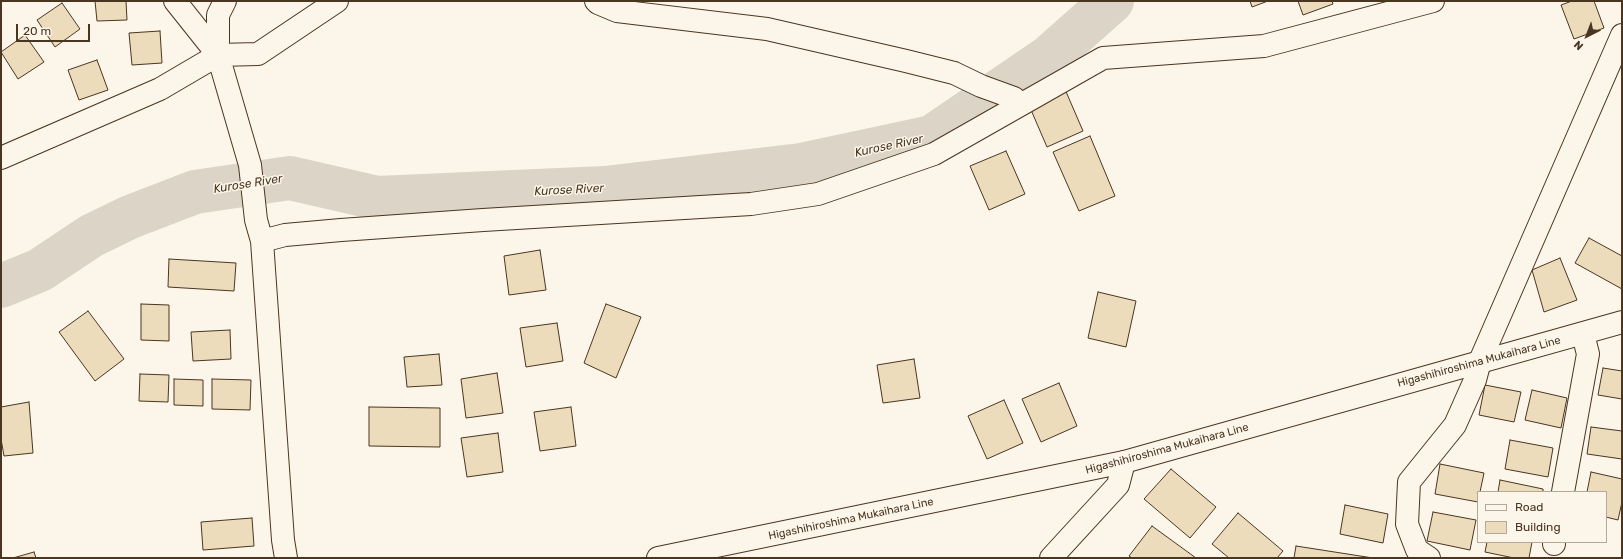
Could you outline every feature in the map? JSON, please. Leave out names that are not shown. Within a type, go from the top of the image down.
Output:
[{"type":"street","points":[[175,1],[218,55]]},
{"type":"street","points":[[225,1],[218,15],[218,55],[250,165],[256,220],[262,241],[282,532],[286,558]]},
{"type":"street","points":[[1,158],[160,89],[218,55],[258,54],[337,1]]},
{"type":"street","points":[[596,1],[617,10],[767,29],[947,71],[1017,101]]},
{"type":"street","points":[[262,241],[285,235],[341,230],[751,204],[818,194],[934,154],[1017,101],[1103,58],[1264,46],[1433,1]]},
{"type":"street","points":[[1429,558],[1417,550],[1407,524],[1409,482],[1456,425],[1475,380],[1480,361],[1622,35]]},
{"type":"street","name":"Higashihiroshima Mukaihara Line","points":[[658,558],[1124,462],[1622,322]]},
{"type":"street","points":[[1563,491],[1588,354],[1583,334]]},
{"type":"street","points":[[1051,558],[1118,485],[1124,462]]},
{"type":"building","points":[[95,1],[126,1],[127,20],[97,21]]},
{"type":"building","points":[[1250,1],[1268,1],[1252,7]]},
{"type":"building","points":[[1298,1],[1332,1],[1333,4],[1303,15]]},
{"type":"building","points":[[1572,1],[1594,1],[1604,28],[1574,39],[1561,5]]},
{"type":"building","points":[[62,3],[80,29],[55,47],[37,20]]},
{"type":"building","points":[[160,31],[162,63],[132,65],[129,33]]},
{"type":"building","points":[[25,35],[44,62],[18,79],[1,52]]},
{"type":"building","points":[[97,60],[108,90],[79,100],[68,70]]},
{"type":"building","points":[[1064,87],[1083,131],[1047,147],[1028,103]]},
{"type":"building","points":[[1090,136],[1115,196],[1079,211],[1053,152]]},
{"type":"building","points":[[1006,151],[1025,194],[989,210],[970,166]]},
{"type":"building","points":[[1589,238],[1622,256],[1622,289],[1575,263]]},
{"type":"building","points":[[540,250],[546,290],[509,295],[504,256]]},
{"type":"building","points":[[1560,258],[1577,300],[1544,312],[1532,270]]},
{"type":"building","points":[[169,259],[236,263],[234,291],[168,287]]},
{"type":"building","points":[[1098,292],[1136,301],[1126,347],[1088,338]]},
{"type":"building","points":[[141,304],[169,305],[169,341],[141,340]]},
{"type":"building","points":[[606,304],[641,317],[616,378],[584,363]]},
{"type":"building","points":[[88,311],[124,359],[95,381],[59,332]]},
{"type":"building","points":[[557,323],[563,361],[526,367],[520,328]]},
{"type":"building","points":[[230,330],[231,359],[193,361],[191,332]]},
{"type":"building","points":[[439,354],[442,385],[407,387],[404,357]]},
{"type":"building","points":[[914,359],[920,398],[883,403],[877,365]]},
{"type":"building","points":[[1603,368],[1622,371],[1622,399],[1598,395]]},
{"type":"building","points":[[497,373],[503,413],[466,418],[461,379]]},
{"type":"building","points":[[140,374],[169,375],[168,402],[139,401]]},
{"type":"building","points":[[174,379],[203,380],[203,406],[174,405]]},
{"type":"building","points":[[212,379],[251,380],[250,410],[212,409]]},
{"type":"building","points":[[1059,383],[1077,426],[1041,442],[1022,399]]},
{"type":"building","points":[[1485,385],[1521,392],[1514,422],[1479,415]]},
{"type":"building","points":[[1532,390],[1567,398],[1561,428],[1525,420]]},
{"type":"building","points":[[1004,400],[1023,443],[987,459],[968,416]]},
{"type":"building","points":[[29,402],[33,453],[4,456],[1,439],[1,407]]},
{"type":"building","points":[[369,407],[440,408],[440,447],[369,446]]},
{"type":"building","points":[[571,407],[576,446],[540,451],[534,412]]},
{"type":"building","points":[[1591,427],[1622,431],[1622,459],[1587,454]]},
{"type":"building","points":[[498,433],[503,472],[467,477],[461,438]]},
{"type":"building","points":[[1510,440],[1553,448],[1548,477],[1505,469]]},
{"type":"building","points":[[1440,464],[1484,473],[1480,491],[1477,491],[1477,502],[1435,494]]},
{"type":"building","points":[[1171,469],[1216,507],[1190,538],[1144,499]]},
{"type":"building","points":[[1591,472],[1622,479],[1622,502],[1618,520],[1607,517],[1607,491],[1587,491]]},
{"type":"building","points":[[1500,480],[1543,489],[1543,491],[1498,491]]},
{"type":"building","points":[[1345,505],[1388,514],[1383,543],[1340,534]]},
{"type":"building","points":[[1433,512],[1476,520],[1470,550],[1427,541]]},
{"type":"building","points":[[1238,513],[1283,551],[1277,558],[1229,558],[1212,544]]},
{"type":"building","points":[[252,518],[254,546],[203,550],[201,522]]},
{"type":"building","points":[[1152,526],[1196,558],[1132,558],[1129,556]]},
{"type":"building","points":[[1487,543],[1532,543],[1529,558],[1514,558],[1485,552]]},
{"type":"building","points":[[1296,546],[1373,558],[1294,558]]},
{"type":"building","points":[[34,552],[36,558],[13,558]]},
{"type":"waterway","name":"Kurose River","points":[[1,286],[40,270],[91,236],[130,217],[195,192],[290,178],[377,198],[605,188],[801,165],[932,137],[1049,57],[1112,1]]}]
